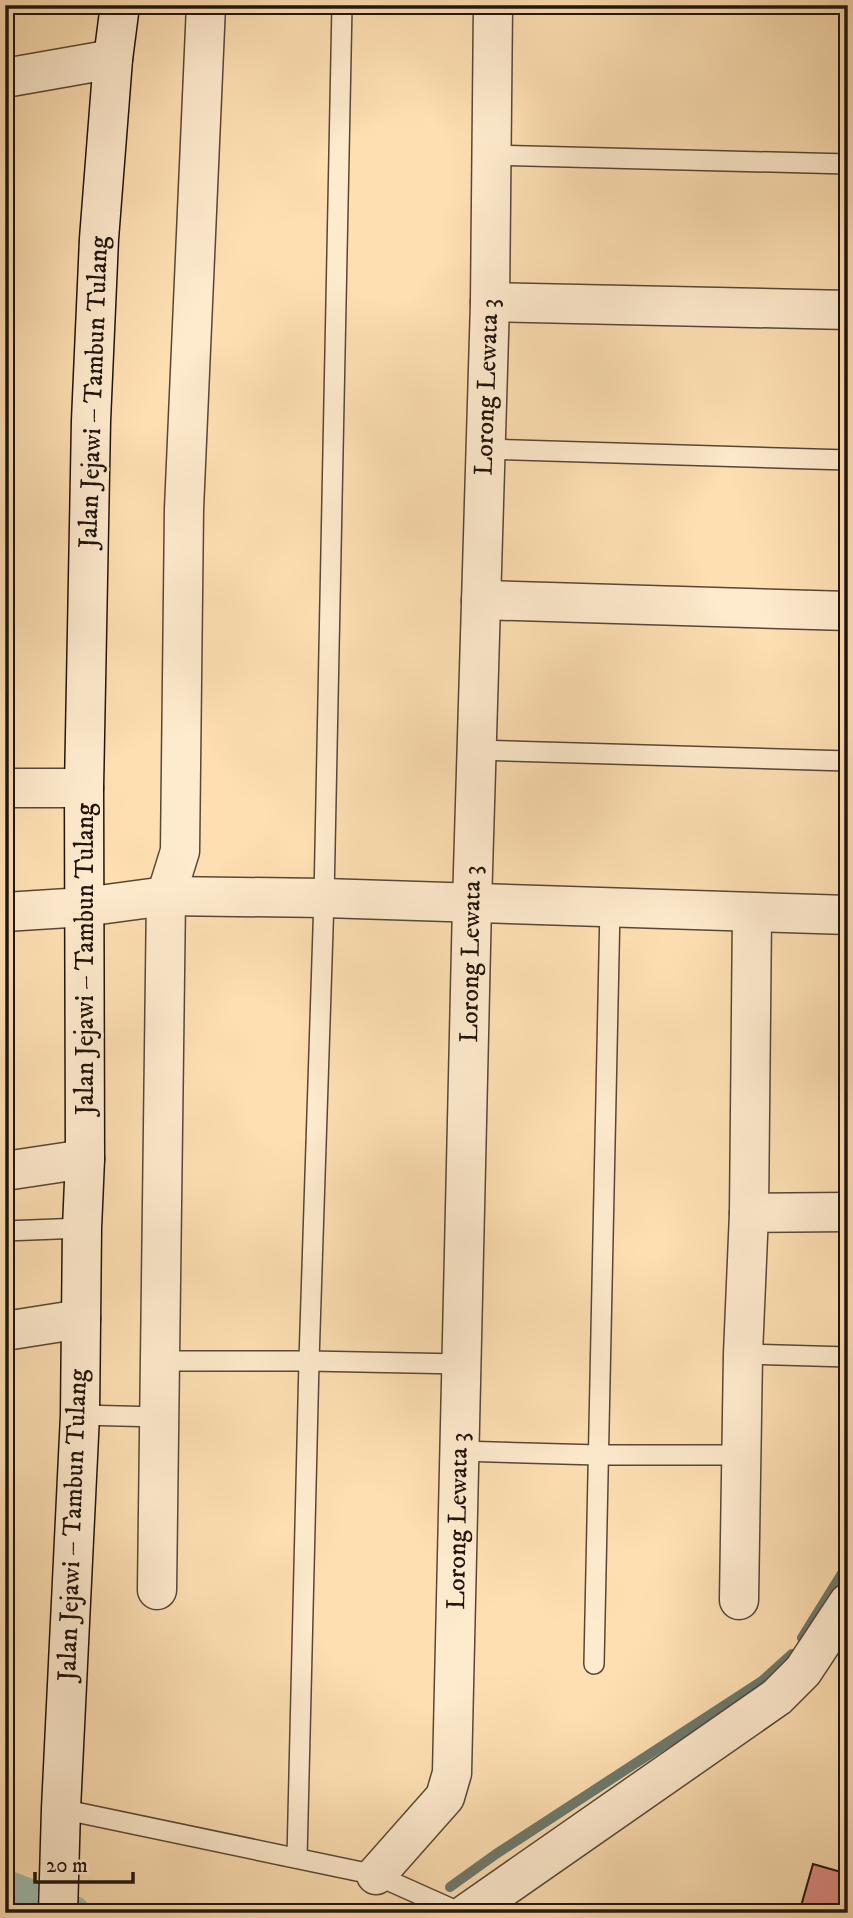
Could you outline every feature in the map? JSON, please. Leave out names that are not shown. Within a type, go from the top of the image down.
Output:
[{"type":"street","name":"Jalan Jejawi – Tambun Tulang","points":[[58,1898],[80,1415],[82,1228],[86,1159],[84,788],[91,421],[99,239],[113,59],[120,5]]},
{"type":"street","points":[[157,1590],[166,896],[180,851],[184,509],[206,5]]},
{"type":"street","name":"Lorong Lewata 3","points":[[376,1875],[445,1797],[453,1773],[472,904],[490,302],[493,5]]},
{"type":"street","points":[[5,78],[113,59]]},
{"type":"street","points":[[490,302],[848,310]]},
{"type":"street","points":[[481,600],[848,611]]},
{"type":"street","points":[[5,788],[84,788]]},
{"type":"street","points":[[5,912],[84,907],[166,896],[324,898],[848,915]]},
{"type":"street","points":[[740,1600],[743,1354],[749,1213],[752,913]]},
{"type":"street","points":[[5,1171],[86,1159]]},
{"type":"street","points":[[749,1213],[848,1212]]},
{"type":"street","points":[[5,1331],[81,1319]]},
{"type":"street","points":[[467,1913],[777,1697],[803,1671],[848,1603]]},
{"type":"lane","points":[[297,1858],[324,898],[342,5]]},
{"type":"lane","points":[[491,155],[848,164]]},
{"type":"lane","points":[[485,449],[848,460]]},
{"type":"lane","points":[[476,750],[848,761]]},
{"type":"lane","points":[[594,1664],[610,907]]},
{"type":"lane","points":[[5,1231],[82,1228]]},
{"type":"lane","points":[[743,1354],[848,1357]]},
{"type":"lane","points":[[161,1361],[462,1364]]},
{"type":"lane","points":[[80,1415],[160,1418]]},
{"type":"lane","points":[[460,1451],[742,1455]]},
{"type":"lane","points":[[61,1809],[376,1875],[461,1913]]},
{"type":"building","points":[[813,1864],[848,1874],[848,1913],[799,1913]]},
{"type":"waterway","points":[[802,1638],[848,1564]]},
{"type":"waterway","points":[[450,1887],[496,1854],[762,1681],[792,1654]]},
{"type":"waterway","points":[[5,1887],[73,1913]]}]
